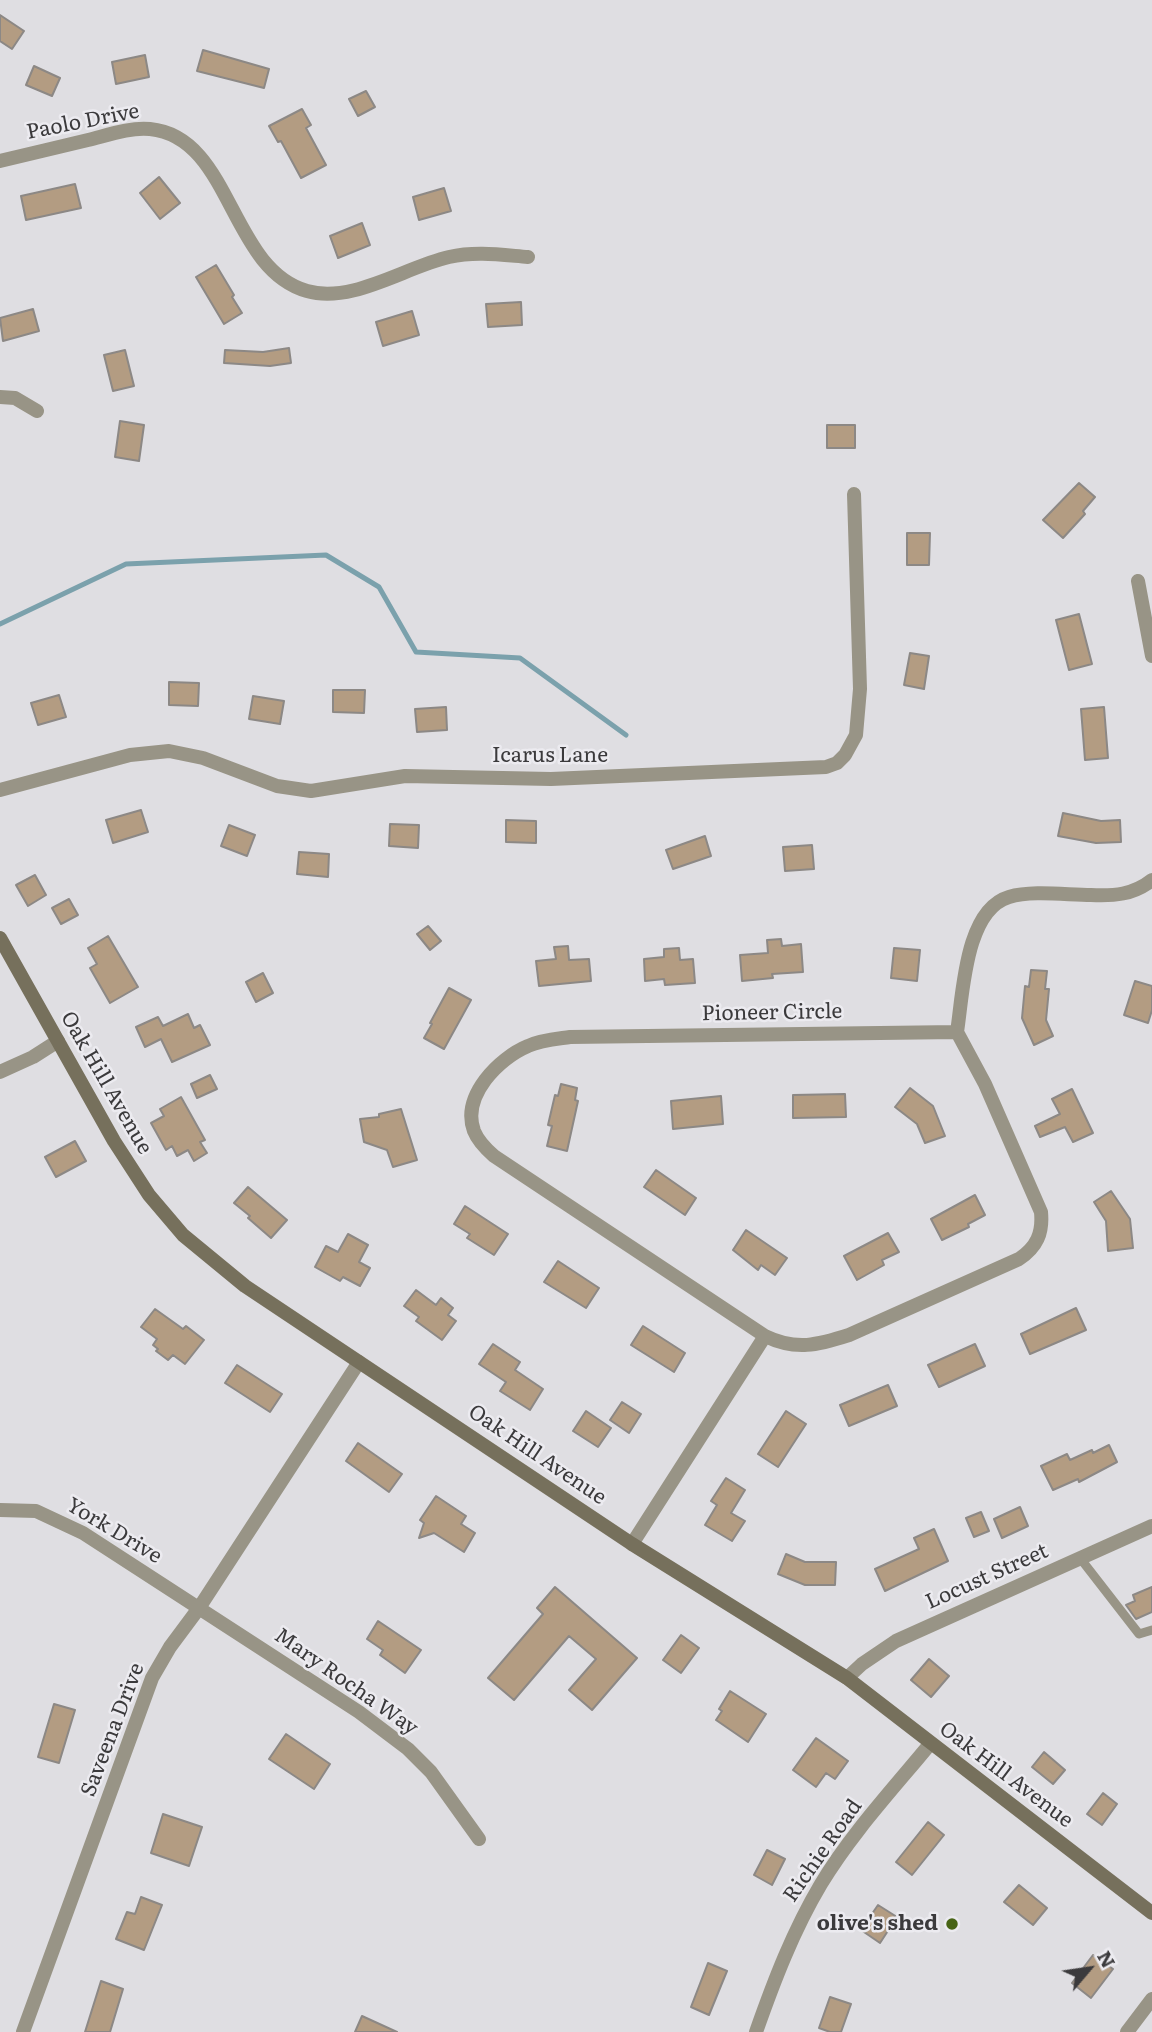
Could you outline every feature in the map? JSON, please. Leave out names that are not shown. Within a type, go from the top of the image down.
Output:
[{"type":"main road","name":"Oak Hill Avenue","points":[[0,938],[114,1141],[165,1216],[225,1271],[632,1544],[847,1678],[1152,1913]]},
{"type":"street","name":"Paolo Drive","points":[[0,161],[124,131],[150,129],[174,136],[193,150],[207,167],[265,264],[282,280],[321,294],[347,292],[459,255],[483,253],[528,257]]},
{"type":"street","points":[[0,397],[15,398],[37,411]]},
{"type":"street","name":"Icarus Lane","points":[[0,790],[130,755],[169,751],[203,758],[277,786],[311,791],[405,776],[551,779],[826,767],[837,763],[845,755],[856,736],[860,689],[854,494]]},
{"type":"street","points":[[1138,582],[1152,656]]},
{"type":"street","points":[[957,1032],[976,931],[986,913],[996,903],[1010,896],[1125,894],[1152,880]]},
{"type":"street","name":"Pioneer Circle","points":[[957,1032],[985,1084],[1039,1205],[1042,1221],[1037,1244],[1019,1259],[849,1335],[826,1342],[794,1346],[765,1336],[494,1156],[480,1142],[473,1129],[471,1113],[476,1097],[497,1066],[529,1045],[570,1037],[957,1032]]},
{"type":"street","points":[[0,1072],[33,1057],[58,1041]]},
{"type":"street","points":[[632,1544],[765,1336]]},
{"type":"street","name":"Saveena Drive","points":[[23,2032],[147,1690],[170,1647],[200,1608],[359,1362]]},
{"type":"street","name":"York Drive","points":[[0,1510],[36,1511],[82,1533],[200,1608]]},
{"type":"street","name":"Locust Street","points":[[847,1678],[895,1641],[1152,1526]]},
{"type":"street","name":"Mary Rocha Way","points":[[200,1608],[359,1712],[408,1749],[431,1772],[479,1839]]},
{"type":"street","name":"Richie Road","points":[[756,2032],[798,1925],[822,1882],[930,1744]]},
{"type":"street","points":[[1127,2032],[1152,1999]]},
{"type":"lane","points":[[1080,1558],[1139,1634],[1152,1630]]},
{"type":"building","points":[[0,15],[24,31],[12,49],[0,41]]},
{"type":"building","points":[[203,50],[269,69],[264,88],[197,71]]},
{"type":"building","points":[[145,55],[149,77],[116,84],[112,62]]},
{"type":"building","points":[[34,66],[60,78],[52,96],[26,85]]},
{"type":"building","points":[[366,91],[375,107],[358,116],[349,99]]},
{"type":"building","points":[[302,109],[311,125],[306,128],[326,165],[301,178],[281,141],[278,142],[269,126]]},
{"type":"building","points":[[159,177],[180,203],[160,219],[140,193]]},
{"type":"building","points":[[75,184],[81,208],[26,220],[21,196]]},
{"type":"building","points":[[444,188],[451,211],[419,220],[413,197]]},
{"type":"building","points":[[362,223],[370,245],[338,258],[330,236]]},
{"type":"building","points":[[216,265],[242,313],[224,324],[196,277]]},
{"type":"building","points":[[521,302],[522,325],[488,327],[486,304]]},
{"type":"building","points":[[33,309],[39,331],[3,341],[0,318]]},
{"type":"building","points":[[412,311],[419,335],[383,346],[376,322]]},
{"type":"building","points":[[289,348],[291,363],[270,366],[224,363],[225,350],[263,352]]},
{"type":"building","points":[[125,350],[134,386],[113,391],[104,355]]},
{"type":"building","points":[[120,421],[144,425],[139,461],[115,457]]},
{"type":"building","points":[[827,425],[855,425],[855,448],[827,448]]},
{"type":"building","points":[[1079,483],[1095,497],[1083,511],[1085,514],[1063,538],[1043,520]]},
{"type":"building","points":[[907,533],[930,533],[929,565],[907,565]]},
{"type":"building","points":[[1079,614],[1092,664],[1069,670],[1056,620]]},
{"type":"building","points":[[910,653],[929,656],[924,689],[904,685]]},
{"type":"building","points":[[169,682],[199,683],[198,706],[169,705]]},
{"type":"building","points":[[333,690],[365,690],[364,713],[333,712]]},
{"type":"building","points":[[59,695],[66,717],[38,725],[31,703]]},
{"type":"building","points":[[253,696],[284,701],[280,724],[249,719]]},
{"type":"building","points":[[446,707],[447,730],[417,732],[415,709]]},
{"type":"building","points":[[1104,707],[1108,758],[1085,760],[1081,709]]},
{"type":"building","points":[[141,810],[148,832],[113,843],[106,820]]},
{"type":"building","points":[[1063,813],[1101,821],[1120,820],[1121,842],[1096,843],[1058,836]]},
{"type":"building","points":[[506,820],[536,821],[536,843],[506,842]]},
{"type":"building","points":[[390,824],[419,825],[418,848],[389,846]]},
{"type":"building","points":[[229,825],[255,835],[247,856],[221,846]]},
{"type":"building","points":[[705,836],[711,856],[673,869],[666,850]]},
{"type":"building","points":[[812,845],[814,869],[785,871],[783,847]]},
{"type":"building","points":[[299,852],[329,854],[328,877],[297,874]]},
{"type":"building","points":[[35,875],[46,895],[28,906],[16,885]]},
{"type":"building","points":[[69,899],[78,915],[61,924],[52,908]]},
{"type":"building","points":[[428,926],[441,941],[430,950],[417,934]]},
{"type":"building","points":[[108,936],[138,987],[110,1003],[90,968],[97,964],[88,948]]},
{"type":"building","points":[[781,939],[782,946],[801,944],[803,972],[772,974],[773,978],[742,981],[740,955],[768,953],[767,940]]},
{"type":"building","points":[[568,946],[569,960],[589,959],[591,981],[539,986],[536,961],[556,959],[554,947]]},
{"type":"building","points":[[679,948],[680,960],[693,959],[695,983],[665,985],[664,979],[645,981],[644,959],[664,957],[664,949]]},
{"type":"building","points":[[894,948],[920,950],[917,981],[891,978]]},
{"type":"building","points":[[1031,970],[1047,971],[1045,989],[1049,989],[1046,1020],[1053,1036],[1034,1045],[1022,1018],[1025,986],[1029,987]]},
{"type":"building","points":[[263,973],[273,993],[256,1002],[246,982]]},
{"type":"building","points":[[1135,981],[1152,986],[1152,1010],[1148,1023],[1124,1015]]},
{"type":"building","points":[[449,988],[471,1000],[444,1049],[424,1038]]},
{"type":"building","points":[[188,1014],[194,1028],[200,1025],[210,1045],[172,1062],[161,1039],[145,1047],[136,1027],[158,1017],[163,1026]]},
{"type":"building","points":[[210,1075],[217,1089],[197,1098],[191,1084]]},
{"type":"building","points":[[561,1084],[577,1088],[575,1100],[578,1101],[567,1151],[547,1146],[552,1126],[548,1125],[555,1095],[558,1096]]},
{"type":"building","points":[[910,1088],[933,1106],[945,1136],[925,1143],[917,1124],[895,1107]]},
{"type":"building","points":[[1072,1089],[1093,1133],[1073,1142],[1065,1127],[1040,1137],[1035,1126],[1060,1114],[1052,1099]]},
{"type":"building","points":[[845,1094],[846,1117],[793,1118],[793,1095]]},
{"type":"building","points":[[721,1096],[723,1124],[673,1129],[671,1101]]},
{"type":"building","points":[[181,1097],[205,1140],[200,1142],[207,1153],[194,1161],[188,1150],[177,1156],[172,1146],[166,1150],[151,1123],[164,1116],[160,1109]]},
{"type":"building","points":[[401,1109],[417,1160],[393,1167],[387,1150],[364,1142],[360,1119],[379,1117],[379,1114]]},
{"type":"building","points":[[75,1141],[86,1161],[56,1177],[45,1157]]},
{"type":"building","points":[[656,1170],[696,1198],[685,1215],[644,1187]]},
{"type":"building","points":[[248,1187],[287,1220],[271,1238],[234,1203]]},
{"type":"building","points":[[1111,1191],[1130,1219],[1133,1248],[1108,1251],[1106,1221],[1094,1202]]},
{"type":"building","points":[[975,1195],[985,1215],[968,1224],[969,1227],[942,1240],[931,1219]]},
{"type":"building","points":[[465,1206],[508,1234],[494,1255],[467,1238],[470,1234],[454,1224]]},
{"type":"building","points":[[746,1230],[787,1258],[775,1275],[761,1265],[758,1270],[733,1250]]},
{"type":"building","points":[[888,1233],[899,1252],[882,1260],[884,1265],[857,1280],[844,1256]]},
{"type":"building","points":[[348,1234],[368,1245],[359,1262],[370,1268],[360,1286],[343,1277],[340,1281],[315,1267],[326,1246],[338,1252]]},
{"type":"building","points":[[558,1261],[599,1288],[586,1308],[544,1282]]},
{"type":"building","points":[[416,1290],[436,1305],[441,1298],[453,1308],[448,1315],[456,1321],[442,1340],[416,1321],[419,1317],[404,1306]]},
{"type":"building","points":[[1076,1308],[1086,1330],[1030,1354],[1021,1334]]},
{"type":"building","points":[[155,1309],[183,1329],[186,1326],[204,1340],[185,1364],[173,1355],[168,1360],[156,1351],[158,1349],[153,1345],[157,1339],[141,1327]]},
{"type":"building","points":[[643,1326],[685,1353],[674,1372],[631,1345]]},
{"type":"building","points":[[493,1344],[520,1362],[515,1370],[543,1389],[530,1410],[500,1391],[506,1382],[479,1364]]},
{"type":"building","points":[[975,1344],[985,1366],[939,1387],[928,1365]]},
{"type":"building","points":[[237,1365],[282,1394],[270,1412],[225,1383]]},
{"type":"building","points":[[888,1385],[897,1406],[849,1426],[840,1405]]},
{"type":"building","points":[[622,1402],[641,1414],[629,1433],[610,1420]]},
{"type":"building","points":[[586,1411],[611,1428],[598,1447],[573,1431]]},
{"type":"building","points":[[786,1411],[806,1424],[778,1467],[758,1454]]},
{"type":"building","points":[[358,1443],[402,1474],[389,1492],[346,1461]]},
{"type":"building","points":[[1109,1445],[1117,1462],[1079,1482],[1078,1479],[1053,1490],[1041,1466],[1067,1454],[1070,1460]]},
{"type":"building","points":[[726,1478],[745,1490],[731,1513],[745,1521],[732,1541],[705,1525],[717,1505],[711,1501]]},
{"type":"building","points":[[436,1496],[466,1516],[461,1524],[475,1533],[464,1552],[434,1533],[419,1538],[424,1523],[420,1520]]},
{"type":"building","points":[[1020,1507],[1028,1526],[1002,1538],[994,1519]]},
{"type":"building","points":[[981,1512],[989,1531],[974,1537],[966,1518]]},
{"type":"building","points":[[934,1529],[948,1561],[885,1591],[875,1569],[919,1549],[914,1538]]},
{"type":"building","points":[[786,1554],[805,1562],[836,1562],[835,1585],[805,1585],[778,1574]]},
{"type":"building","points":[[555,1587],[637,1658],[592,1710],[569,1690],[596,1659],[569,1636],[514,1700],[488,1678],[543,1614],[537,1608]]},
{"type":"building","points":[[1152,1587],[1152,1612],[1136,1619],[1126,1605],[1135,1601],[1133,1595]]},
{"type":"building","points":[[378,1621],[421,1650],[405,1673],[380,1655],[383,1650],[367,1639]]},
{"type":"building","points":[[681,1635],[699,1648],[681,1673],[663,1660]]},
{"type":"building","points":[[929,1659],[949,1676],[931,1697],[911,1680]]},
{"type":"building","points":[[730,1691],[766,1714],[748,1742],[716,1720]]},
{"type":"building","points":[[54,1704],[75,1710],[59,1763],[38,1757]]},
{"type":"building","points":[[286,1734],[330,1764],[314,1789],[269,1759]]},
{"type":"building","points":[[816,1738],[848,1761],[835,1779],[826,1773],[816,1787],[793,1770]]},
{"type":"building","points":[[1044,1752],[1065,1770],[1053,1784],[1032,1767]]},
{"type":"building","points":[[1103,1793],[1117,1804],[1102,1825],[1087,1814]]},
{"type":"building","points":[[163,1814],[202,1827],[189,1866],[151,1853]]},
{"type":"building","points":[[928,1822],[944,1835],[912,1875],[896,1862]]},
{"type":"building","points":[[767,1850],[785,1859],[772,1885],[754,1875]]},
{"type":"building","points":[[1019,1885],[1047,1908],[1033,1925],[1004,1902]]},
{"type":"building","points":[[141,1897],[162,1905],[144,1950],[116,1939],[127,1912],[135,1914]]},
{"type":"building","points":[[878,1905],[897,1917],[880,1943],[861,1930]]},
{"type":"building","points":[[1093,1955],[1113,1969],[1091,1998],[1072,1983]]},
{"type":"building","points":[[708,1963],[727,1971],[709,2015],[691,2007]]},
{"type":"building","points":[[101,1981],[123,1989],[110,2032],[85,2032]]},
{"type":"building","points":[[830,1997],[851,2004],[841,2032],[819,2028]]},
{"type":"building","points":[[362,2016],[397,2032],[355,2032]]},
{"type":"waterway","points":[[0,624],[126,564],[326,555],[379,587],[416,652],[520,658],[626,735]]},
{"type":"place","name":"olive's shed","points":[[952,1924]]}]
